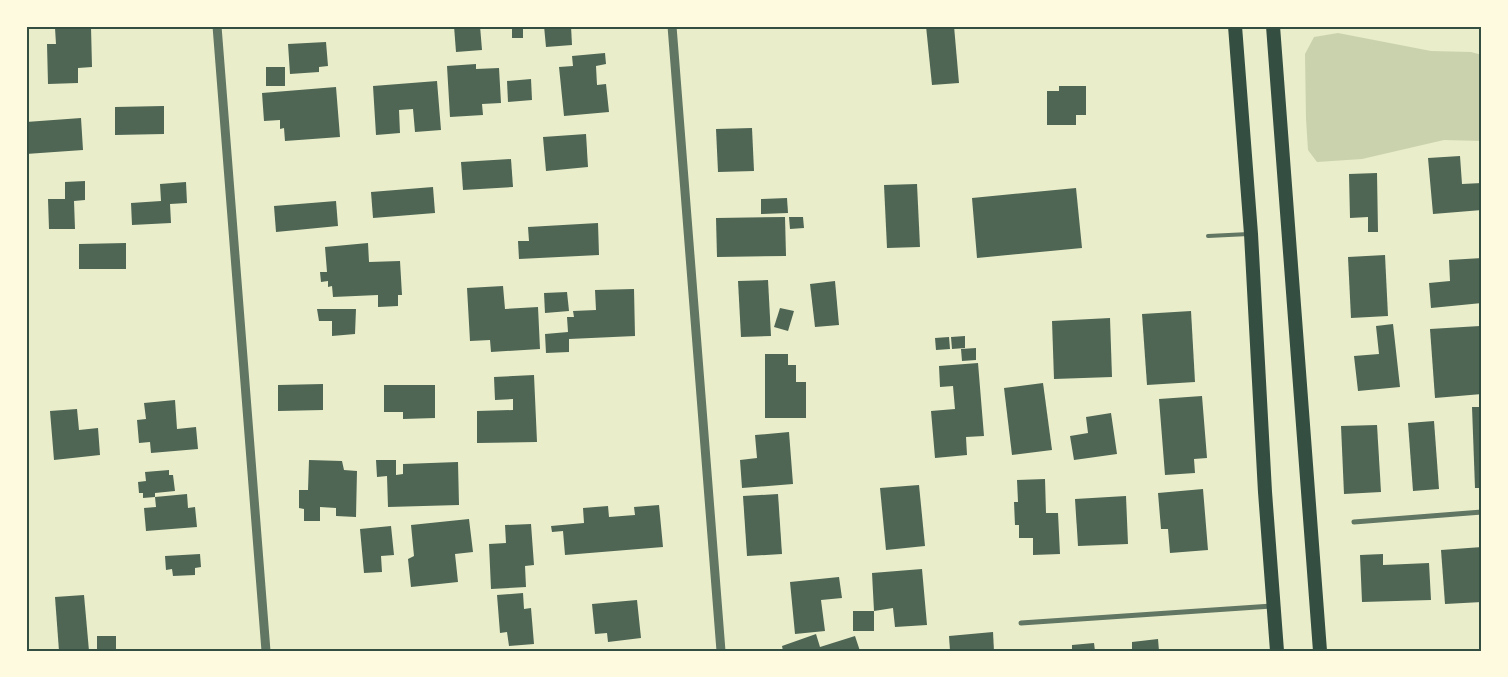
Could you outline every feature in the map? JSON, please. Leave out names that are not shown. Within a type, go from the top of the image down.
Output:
[{"type":"highway","points":[[1235,26],[1251,234],[1277,651]]},
{"type":"highway","points":[[1273,26],[1320,651]]},
{"type":"street","points":[[218,26],[266,651]]},
{"type":"street","points":[[672,26],[721,651]]},
{"type":"street","points":[[1354,522],[1482,512]]},
{"type":"street","points":[[1021,623],[1274,606]]},
{"type":"lane","points":[[1208,236],[1251,234]]},
{"type":"green space","points":[[1338,33],[1431,51],[1471,52],[1482,55],[1482,141],[1444,140],[1362,159],[1317,162],[1308,150],[1305,54],[1314,37]]},
{"type":"building","points":[[454,26],[480,26],[482,50],[456,52]]},
{"type":"building","points":[[512,26],[523,26],[523,38],[512,38]]},
{"type":"building","points":[[544,26],[571,26],[572,45],[546,47]]},
{"type":"building","points":[[926,26],[954,26],[959,83],[932,85]]},
{"type":"building","points":[[1088,26],[1106,26],[1106,28],[1089,29]]},
{"type":"building","points":[[91,27],[92,67],[78,68],[78,83],[48,84],[47,44],[56,44],[55,28]]},
{"type":"building","points":[[326,42],[328,66],[319,67],[319,72],[290,74],[288,44]]},
{"type":"building","points":[[605,53],[606,64],[596,66],[597,85],[606,84],[609,112],[564,116],[559,67],[573,66],[572,56]]},
{"type":"building","points":[[476,64],[476,69],[499,68],[501,103],[482,104],[483,115],[450,117],[447,66]]},
{"type":"building","points":[[266,67],[285,67],[285,86],[266,86]]},
{"type":"building","points":[[531,79],[532,100],[508,102],[507,81]]},
{"type":"building","points":[[437,81],[441,130],[415,132],[413,109],[399,110],[400,133],[376,135],[373,86]]},
{"type":"building","points":[[1059,86],[1086,86],[1086,115],[1076,115],[1076,125],[1047,125],[1047,91],[1059,91]]},
{"type":"building","points":[[336,87],[340,137],[285,141],[284,128],[280,129],[280,120],[264,121],[262,93]]},
{"type":"building","points":[[164,106],[164,134],[115,135],[115,107]]},
{"type":"building","points":[[81,118],[83,150],[26,154],[26,122]]},
{"type":"building","points":[[752,128],[754,171],[718,172],[716,129]]},
{"type":"building","points":[[586,134],[588,167],[546,171],[543,137]]},
{"type":"building","points":[[1460,156],[1462,184],[1482,183],[1482,210],[1433,214],[1428,158]]},
{"type":"building","points":[[511,159],[513,187],[463,190],[461,162]]},
{"type":"building","points":[[1377,173],[1378,232],[1368,232],[1368,217],[1350,218],[1349,174]]},
{"type":"building","points":[[85,181],[85,200],[74,201],[75,229],[49,229],[48,199],[65,199],[65,182]]},
{"type":"building","points":[[186,182],[187,203],[170,204],[171,223],[132,225],[131,203],[161,201],[160,184]]},
{"type":"building","points":[[917,184],[920,247],[887,248],[884,185]]},
{"type":"building","points":[[433,187],[435,213],[373,218],[371,192]]},
{"type":"building","points":[[1076,188],[1082,248],[977,258],[972,198]]},
{"type":"building","points":[[787,198],[788,213],[761,214],[761,199]]},
{"type":"building","points":[[336,201],[338,226],[276,232],[274,206]]},
{"type":"building","points":[[785,217],[786,256],[717,257],[716,218]]},
{"type":"building","points":[[789,217],[803,217],[804,228],[790,229]]},
{"type":"building","points":[[598,223],[599,255],[519,259],[518,241],[529,241],[528,227]]},
{"type":"building","points":[[126,243],[126,269],[79,269],[79,244]]},
{"type":"building","points":[[368,243],[369,262],[400,261],[402,295],[398,295],[398,306],[378,307],[378,295],[333,297],[332,286],[328,287],[328,281],[321,282],[320,272],[327,272],[325,247]]},
{"type":"building","points":[[1385,255],[1388,316],[1351,318],[1348,257]]},
{"type":"building","points":[[1482,258],[1482,303],[1431,308],[1429,283],[1450,281],[1449,260]]},
{"type":"building","points":[[768,280],[771,336],[741,337],[738,281]]},
{"type":"building","points":[[835,281],[839,325],[815,327],[810,284]]},
{"type":"building","points":[[503,286],[505,309],[538,307],[540,349],[491,352],[490,340],[470,341],[467,288]]},
{"type":"building","points":[[634,289],[635,336],[569,339],[569,352],[546,353],[545,334],[568,332],[567,317],[574,317],[573,311],[596,310],[595,290]]},
{"type":"building","points":[[567,292],[569,311],[545,313],[544,293]]},
{"type":"building","points":[[780,308],[794,311],[788,331],[774,327]]},
{"type":"building","points":[[317,309],[356,309],[355,334],[332,336],[332,321],[319,321]]},
{"type":"building","points":[[1191,311],[1195,382],[1147,385],[1142,314]]},
{"type":"building","points":[[1110,318],[1112,377],[1054,379],[1052,321]]},
{"type":"building","points":[[1393,324],[1400,387],[1358,391],[1354,356],[1379,354],[1376,326]]},
{"type":"building","points":[[1480,326],[1482,394],[1435,398],[1430,329]]},
{"type":"building","points":[[965,336],[965,348],[952,349],[951,337]]},
{"type":"building","points":[[949,337],[950,349],[936,350],[935,338]]},
{"type":"building","points":[[976,348],[976,360],[962,361],[961,349]]},
{"type":"building","points":[[765,354],[788,354],[788,365],[796,365],[796,382],[806,382],[806,418],[765,418]]},
{"type":"building","points":[[978,363],[984,436],[966,437],[967,455],[935,458],[931,411],[955,409],[953,386],[940,387],[939,366]]},
{"type":"building","points":[[534,375],[537,442],[477,443],[477,411],[513,410],[513,399],[495,400],[494,377]]},
{"type":"building","points":[[1043,383],[1052,450],[1012,455],[1004,388]]},
{"type":"building","points":[[323,384],[323,410],[278,411],[278,385]]},
{"type":"building","points":[[384,385],[435,385],[435,418],[403,419],[403,412],[384,412]]},
{"type":"building","points":[[1202,396],[1207,458],[1194,459],[1195,473],[1165,475],[1159,399]]},
{"type":"building","points":[[175,400],[177,429],[196,427],[198,449],[151,453],[150,442],[139,443],[137,420],[146,419],[144,403]]},
{"type":"building","points":[[1472,407],[1482,407],[1482,488],[1475,488]]},
{"type":"building","points":[[77,409],[79,430],[98,428],[100,455],[54,460],[50,411]]},
{"type":"building","points":[[1111,413],[1117,454],[1074,460],[1070,436],[1088,433],[1086,417]]},
{"type":"building","points":[[1434,421],[1439,489],[1413,491],[1408,423]]},
{"type":"building","points":[[1377,425],[1381,492],[1344,494],[1341,426]]},
{"type":"building","points":[[789,432],[793,484],[742,488],[740,460],[757,458],[755,435]]},
{"type":"building","points":[[309,460],[342,461],[344,470],[357,471],[356,517],[336,516],[336,508],[320,507],[320,521],[304,521],[304,509],[299,508],[299,490],[308,490]]},
{"type":"building","points":[[376,460],[396,460],[396,475],[403,474],[403,464],[458,462],[459,505],[388,507],[387,476],[377,477]]},
{"type":"building","points":[[169,470],[169,475],[173,475],[175,491],[155,493],[155,497],[143,498],[143,493],[139,493],[138,482],[146,481],[145,472]]},
{"type":"building","points":[[1045,479],[1046,513],[1058,513],[1060,554],[1033,555],[1033,538],[1019,538],[1019,525],[1015,525],[1014,502],[1018,502],[1017,480]]},
{"type":"building","points":[[919,485],[925,546],[886,550],[880,488]]},
{"type":"building","points":[[1203,489],[1208,550],[1170,553],[1168,529],[1161,529],[1158,493]]},
{"type":"building","points":[[187,494],[188,508],[195,507],[197,527],[146,531],[144,508],[156,507],[155,497]]},
{"type":"building","points":[[778,494],[782,554],[747,556],[743,496]]},
{"type":"building","points":[[1126,496],[1128,544],[1078,546],[1075,499]]},
{"type":"building","points":[[659,505],[663,547],[565,555],[563,531],[552,532],[551,526],[584,523],[583,508],[608,506],[609,517],[635,515],[634,507]]},
{"type":"building","points":[[469,519],[473,552],[455,554],[458,582],[411,587],[408,559],[414,556],[411,525]]},
{"type":"building","points":[[531,524],[534,565],[525,566],[526,587],[491,589],[489,544],[506,543],[505,525]]},
{"type":"building","points":[[391,526],[394,555],[381,556],[382,572],[364,573],[360,529]]},
{"type":"building","points":[[1482,547],[1482,602],[1445,604],[1441,550]]},
{"type":"building","points":[[200,554],[201,567],[195,568],[195,575],[173,576],[172,569],[166,570],[165,556]]},
{"type":"building","points":[[1383,554],[1383,565],[1429,563],[1431,600],[1362,602],[1360,555]]},
{"type":"building","points":[[922,569],[927,625],[895,627],[893,608],[874,611],[872,573]]},
{"type":"building","points":[[839,577],[842,598],[821,600],[825,631],[795,634],[790,582]]},
{"type":"building","points":[[523,593],[524,609],[531,608],[534,644],[509,646],[507,632],[500,633],[497,595]]},
{"type":"building","points":[[84,595],[89,651],[59,651],[55,597]]},
{"type":"building","points":[[637,600],[641,638],[608,642],[607,633],[595,634],[592,604]]},
{"type":"building","points":[[853,611],[874,611],[874,631],[853,631]]},
{"type":"building","points":[[993,632],[994,651],[950,651],[949,636]]},
{"type":"building","points":[[816,634],[820,647],[855,636],[860,651],[783,651],[782,646]]},
{"type":"building","points":[[97,636],[116,636],[116,651],[97,651]]},
{"type":"building","points":[[1158,639],[1159,651],[1132,651],[1132,642]]},
{"type":"building","points":[[1094,643],[1095,651],[1072,651],[1072,645]]}]
